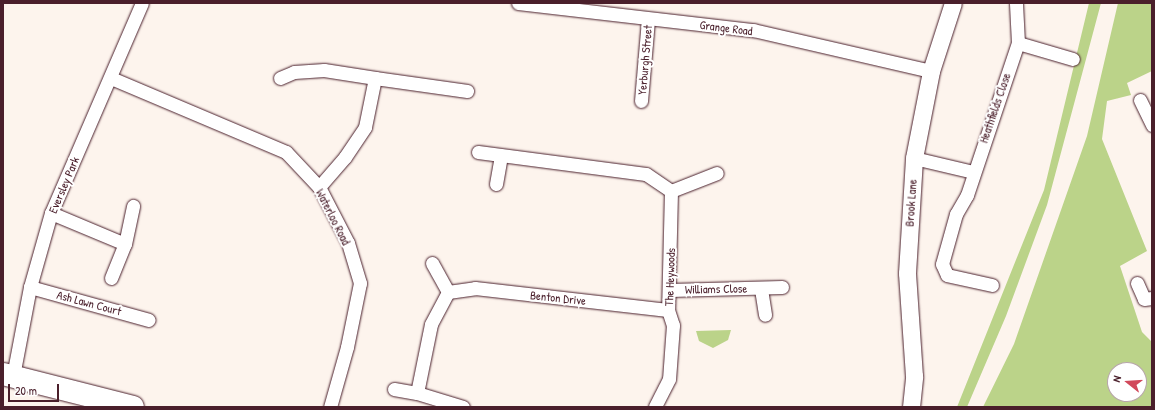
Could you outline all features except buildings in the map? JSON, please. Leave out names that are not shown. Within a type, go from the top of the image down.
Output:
[{"type":"highway","points":[[8,375],[133,407]]},
{"type":"street","name":"Eversley Park","points":[[8,375],[30,287],[51,213],[111,78],[142,3]]},
{"type":"street","name":"Grange Road","points":[[518,3],[753,30],[931,71]]},
{"type":"street","name":"Brook Lane","points":[[911,407],[914,376],[907,274],[914,158],[931,71],[953,3]]},
{"type":"street","name":"Heathfields Close","points":[[992,285],[947,276],[942,264],[956,214],[967,195],[973,172],[1018,43],[1016,3]]},
{"type":"street","name":"Yerburgh Street","points":[[641,101],[648,19]]},
{"type":"street","points":[[1018,43],[1073,59]]},
{"type":"street","points":[[280,78],[294,72],[324,70],[466,90]]},
{"type":"street","name":"Waterloo Road","points":[[111,78],[286,152],[319,187],[348,243],[360,283],[347,347],[330,407]]},
{"type":"street","points":[[319,187],[345,157],[365,127],[375,78]]},
{"type":"street","points":[[1140,100],[1152,125]]},
{"type":"street","points":[[478,152],[646,174],[671,191],[716,173]]},
{"type":"street","points":[[496,184],[501,155]]},
{"type":"street","points":[[914,158],[973,172]]},
{"type":"street","name":"The Heywoods","points":[[655,407],[669,379],[673,325],[668,310],[670,290],[671,191]]},
{"type":"street","points":[[111,278],[125,244],[133,206]]},
{"type":"street","points":[[51,213],[125,244]]},
{"type":"street","points":[[417,393],[431,324],[448,292],[432,263]]},
{"type":"street","points":[[1137,283],[1144,299],[1152,298]]},
{"type":"street","name":"Ash Lawn Court","points":[[30,287],[149,320]]},
{"type":"street","name":"Williams Close","points":[[670,290],[761,289],[782,287]]},
{"type":"street","name":"Benton Drive","points":[[448,292],[475,288],[668,310]]},
{"type":"street","name":"Williams Close","points":[[761,289],[765,315]]},
{"type":"street","points":[[394,389],[417,393],[463,407]]},
{"type":"green space","points":[[1089,3],[1101,3],[1047,205],[1006,316],[967,407],[957,407],[1044,190]]},
{"type":"green space","points":[[1118,3],[1152,3],[1152,71],[1127,83],[1131,95],[1107,101],[1102,139],[1147,251],[1120,266],[1142,332],[1152,342],[1152,407],[983,407],[1014,344],[1087,136]]},
{"type":"green space","points":[[731,330],[728,340],[713,348],[699,341],[696,331]]}]
